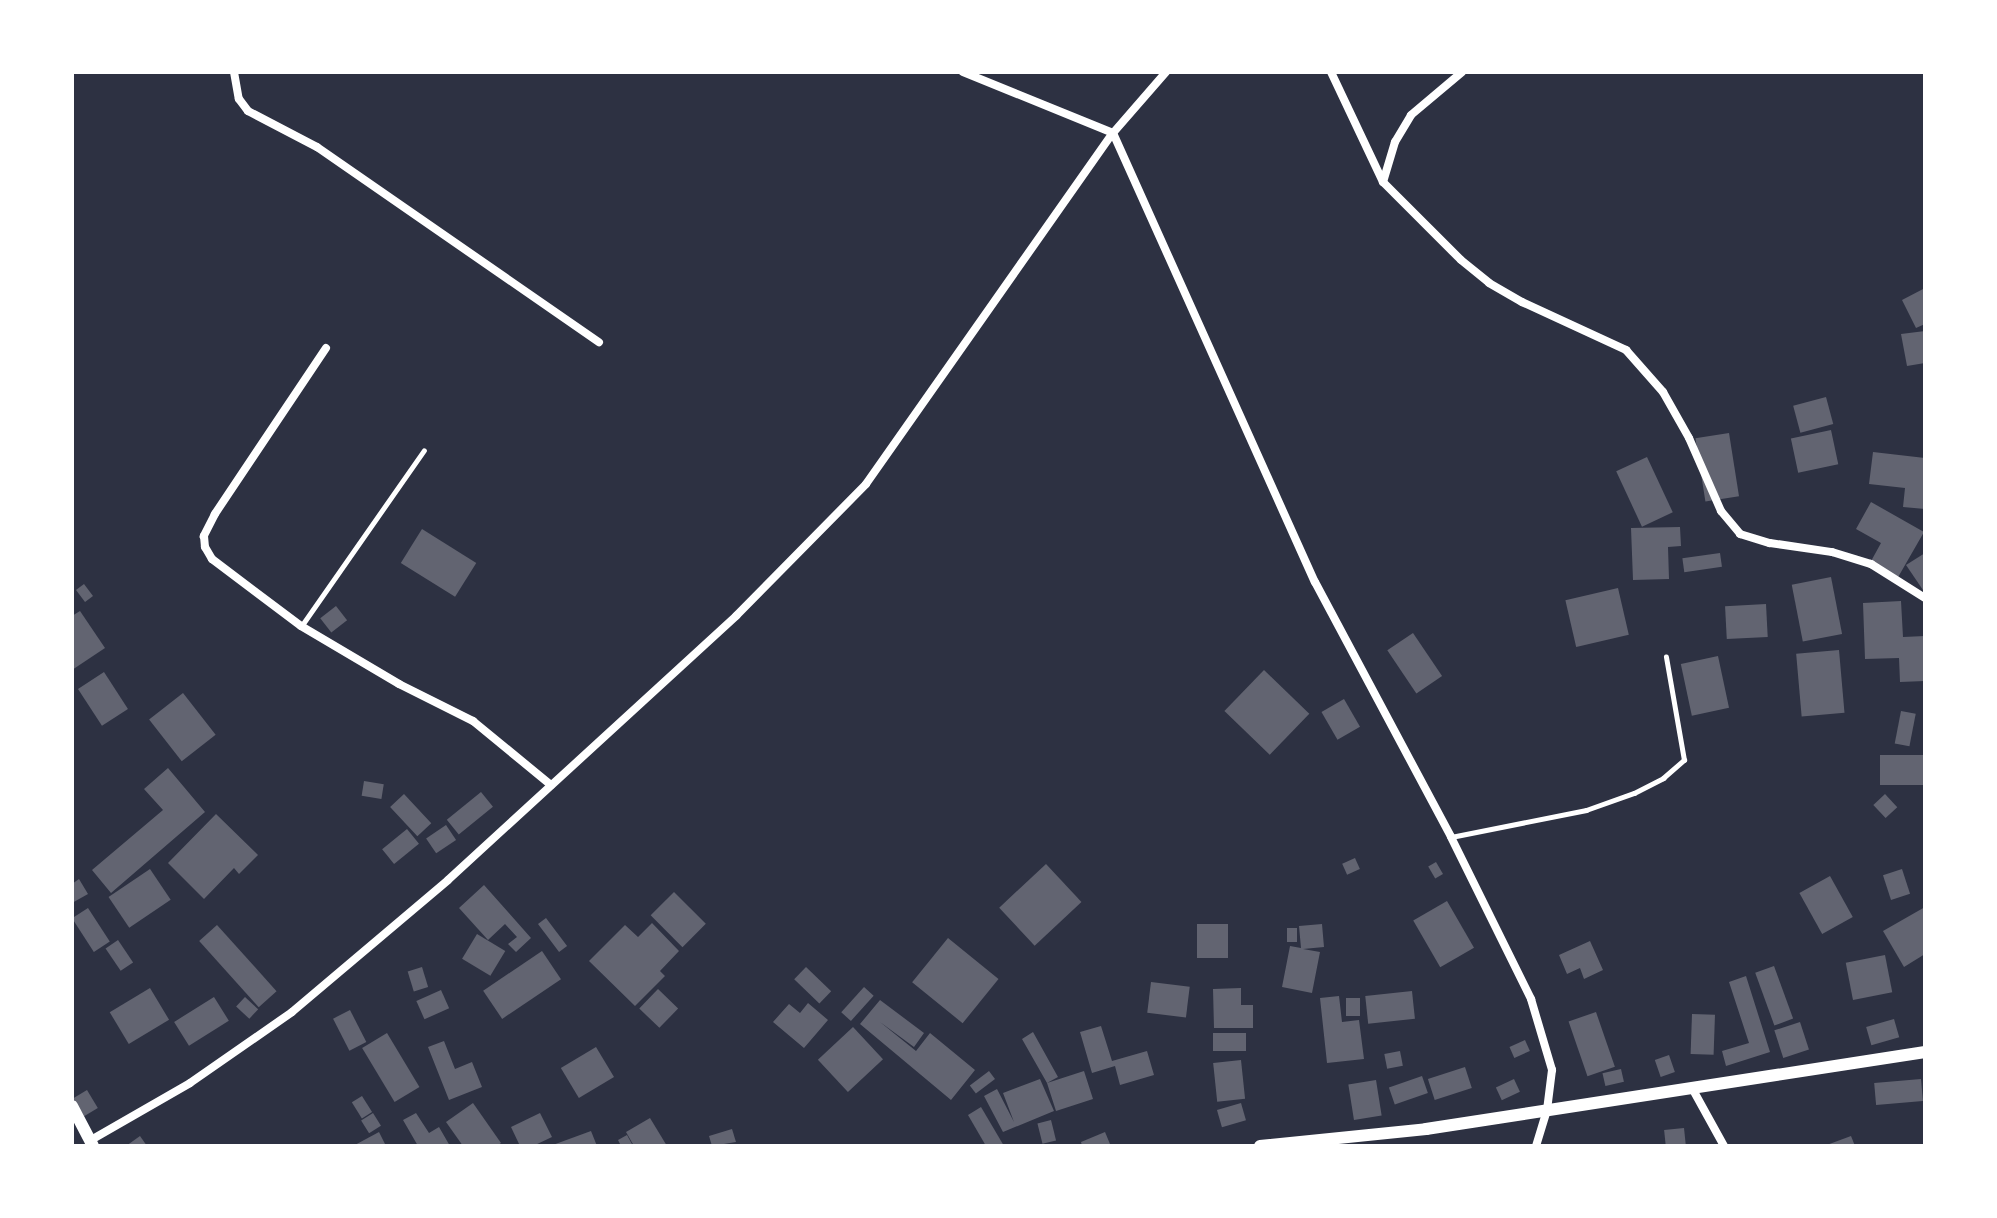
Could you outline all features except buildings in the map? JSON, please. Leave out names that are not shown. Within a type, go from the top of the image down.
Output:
[{"type":"street","points":[[234,72],[239,99],[248,111],[317,147],[599,342]]},
{"type":"street","points":[[963,72],[1113,133],[1315,582],[1451,837],[1531,999],[1552,1070],[1547,1110],[1536,1146]]},
{"type":"street","points":[[72,1106],[92,1143],[190,1083],[292,1012],[448,880],[736,616],[866,484],[1113,133],[1166,72]]},
{"type":"street","points":[[1331,72],[1383,182],[1489,283],[1626,350],[1663,392],[1689,438],[1721,511],[1740,534],[1770,543],[1832,552],[1871,564],[1925,598]]},
{"type":"street","points":[[1383,182],[1395,142],[1411,115],[1462,72]]},
{"type":"street","points":[[326,348],[204,536],[212,559],[301,626],[399,684],[473,721],[551,785]]},
{"type":"street","points":[[1260,1146],[1426,1129],[1925,1052]]},
{"type":"street","points":[[1692,1088],[1724,1146]]},
{"type":"lane","points":[[301,626],[424,450]]},
{"type":"lane","points":[[1451,837],[1586,810],[1634,793],[1663,778],[1684,760],[1666,657]]}]
